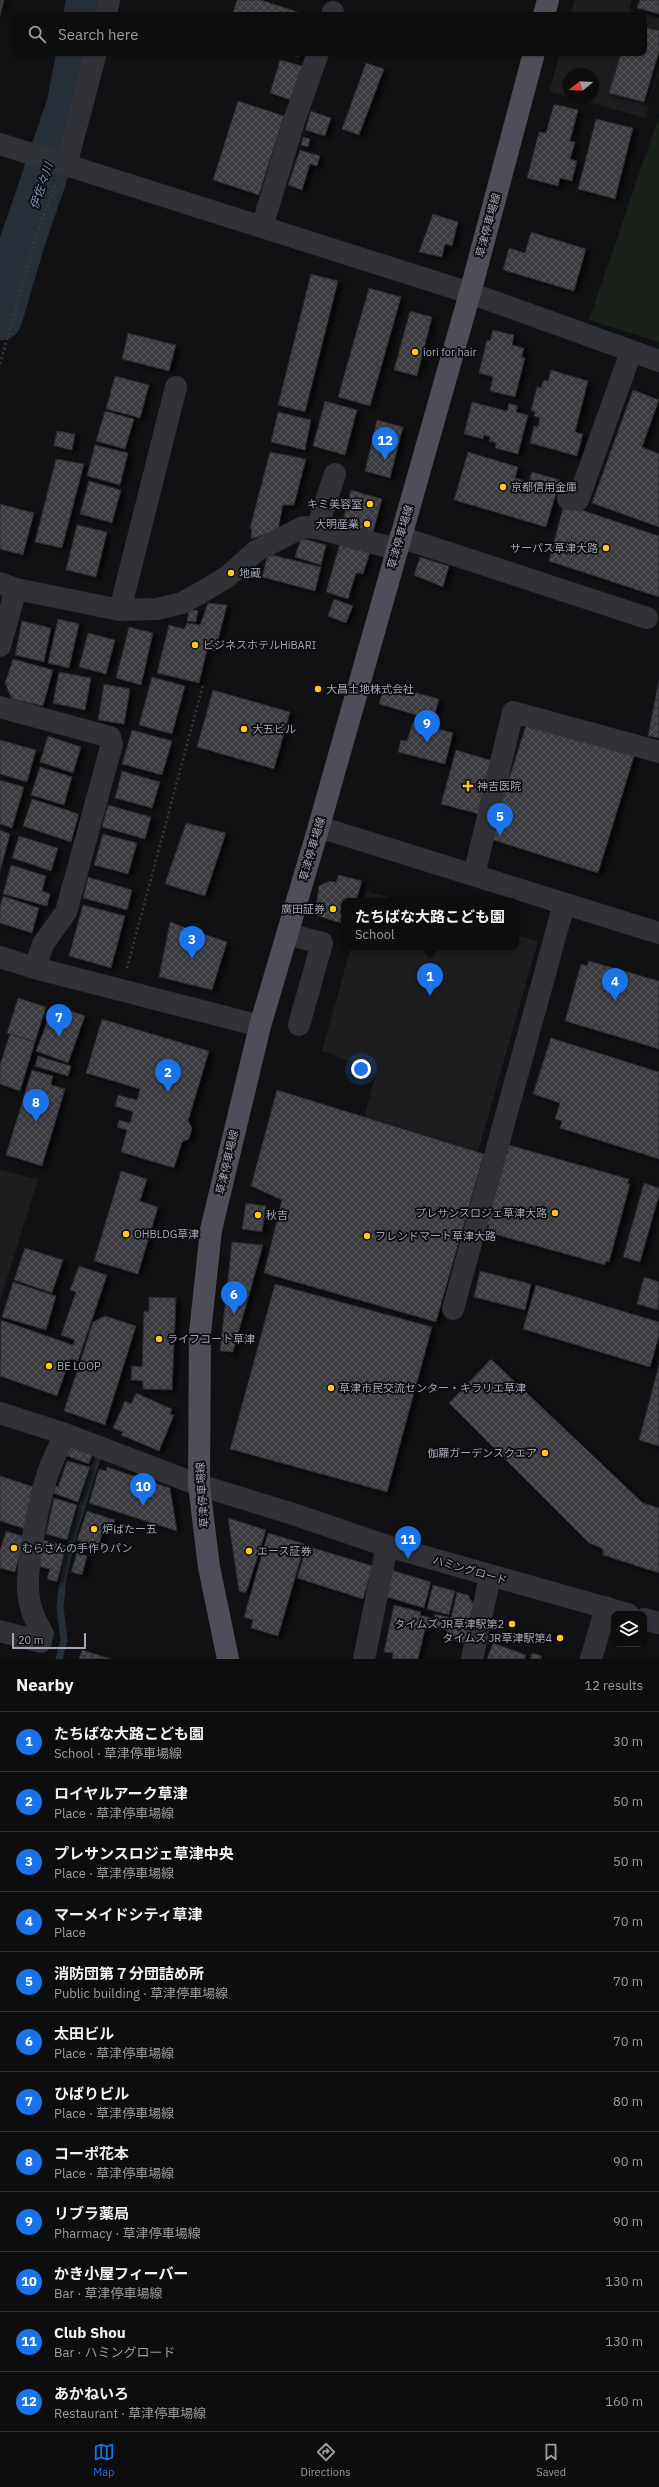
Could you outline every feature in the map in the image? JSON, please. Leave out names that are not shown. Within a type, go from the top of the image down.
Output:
[{"type":"main road","points":[[545,12],[548,0]]},
{"type":"main road","name":"草津停車場線","points":[[228,1659],[209,1567],[199,1486],[200,1333],[211,1230],[260,1026],[319,827],[398,543],[470,293],[533,56]]},
{"type":"street","points":[[107,12],[109,0]]},
{"type":"street","points":[[56,166],[95,56]]},
{"type":"street","points":[[262,227],[295,118],[317,56]]},
{"type":"street","points":[[0,144],[56,166],[262,227],[470,293],[659,362]]},
{"type":"street","points":[[568,498],[578,500],[631,352]]},
{"type":"street","points":[[120,610],[176,387]]},
{"type":"street","points":[[317,528],[334,474]]},
{"type":"street","points":[[0,646],[8,586],[120,610],[157,609],[182,603],[227,577],[256,551],[303,527],[317,528],[398,543],[647,618]]},
{"type":"street","points":[[0,706],[110,737],[112,744],[66,912],[42,944],[35,968]]},
{"type":"street","points":[[474,875],[513,712],[659,752]]},
{"type":"street","points":[[319,827],[659,933]]},
{"type":"street","points":[[453,1308],[564,904]]},
{"type":"street","points":[[287,934],[322,943],[299,1025]]},
{"type":"street","points":[[0,957],[35,968],[260,1026]]},
{"type":"street","name":"ハミングロード","points":[[0,1413],[65,1434],[199,1486],[293,1514],[387,1546],[490,1577],[619,1611]]},
{"type":"street","points":[[0,1631],[42,1638],[34,1620],[28,1592],[29,1579],[35,1531],[47,1476],[65,1434]]},
{"type":"street","points":[[364,1659],[387,1546]]},
{"type":"street","points":[[472,1659],[490,1577]]},
{"type":"street","points":[[591,1659],[606,1607]]},
{"type":"street","points":[[647,1620],[659,1623]]},
{"type":"path","points":[[0,364],[56,166]]},
{"type":"path","points":[[121,990],[203,685]]},
{"type":"shaded area","points":[[575,0],[632,0],[629,10],[636,12],[571,12]]},
{"type":"shaded area","points":[[647,15],[659,18],[659,76],[645,118],[595,104],[599,104],[599,68],[563,68],[563,95],[549,91],[559,56],[647,56]]},
{"type":"shaded area","points":[[659,116],[659,342],[589,320]]},
{"type":"shaded area","points":[[366,891],[390,898],[364,898]]},
{"type":"shaded area","points":[[519,936],[538,941],[478,1152],[364,1117],[377,1071],[322,1051],[350,950],[519,950]]},
{"type":"shaded area","points":[[0,1170],[38,1179],[0,1301]]},
{"type":"building","points":[[0,0],[4,0],[0,16]]},
{"type":"building","points":[[237,0],[261,0],[298,12],[233,12]]},
{"type":"building","points":[[640,0],[659,0],[659,14],[637,8]]},
{"type":"building","points":[[647,28],[659,31],[659,51],[644,102],[609,93],[620,56],[647,56]]},
{"type":"building","points":[[280,60],[302,66],[291,100],[270,93]]},
{"type":"building","points":[[366,63],[384,69],[359,135],[342,129]]},
{"type":"building","points":[[238,101],[284,116],[259,195],[213,180]]},
{"type":"building","points":[[554,104],[578,110],[570,141],[575,142],[570,159],[577,161],[572,181],[560,178],[558,186],[527,178],[539,132],[546,133]]},
{"type":"building","points":[[311,111],[331,118],[325,136],[305,130]]},
{"type":"building","points":[[596,119],[633,128],[615,199],[578,189]]},
{"type":"building","points":[[303,137],[310,139],[308,147],[301,145]]},
{"type":"building","points":[[300,150],[320,156],[317,166],[310,164],[302,190],[288,185]]},
{"type":"building","points":[[433,214],[458,222],[452,246],[445,244],[442,257],[419,252]]},
{"type":"building","points":[[531,232],[586,249],[574,291],[503,270],[509,248],[525,253]]},
{"type":"building","points":[[311,274],[338,281],[305,412],[278,405]]},
{"type":"building","points":[[369,288],[401,297],[370,406],[338,397]]},
{"type":"building","points":[[410,311],[432,317],[417,376],[394,370]]},
{"type":"building","points":[[493,330],[514,335],[512,345],[524,348],[522,357],[525,358],[515,397],[490,391],[493,377],[479,373],[487,340],[490,341]]},
{"type":"building","points":[[128,333],[176,345],[169,371],[122,359]]},
{"type":"building","points":[[551,370],[588,381],[575,432],[583,434],[577,456],[530,443],[534,426],[538,427],[540,418],[534,416],[535,412],[531,410],[537,387],[541,388],[544,380],[548,381]]},
{"type":"building","points":[[115,376],[149,385],[140,418],[106,409]]},
{"type":"building","points":[[633,390],[659,400],[642,447],[659,454],[659,527],[592,503]]},
{"type":"building","points":[[325,401],[357,410],[345,455],[313,446]]},
{"type":"building","points":[[472,402],[507,411],[509,403],[518,406],[516,412],[528,415],[518,454],[495,448],[496,443],[489,441],[490,437],[484,435],[483,439],[464,434]]},
{"type":"building","points":[[105,411],[134,419],[125,449],[96,441]]},
{"type":"building","points":[[278,412],[311,420],[305,450],[271,442]]},
{"type":"building","points":[[377,420],[403,427],[390,478],[365,471]]},
{"type":"building","points":[[57,431],[75,434],[72,450],[54,446]]},
{"type":"building","points":[[95,445],[128,453],[120,485],[87,476]]},
{"type":"building","points":[[270,452],[306,459],[294,505],[283,505],[278,530],[251,539],[252,530],[250,528]]},
{"type":"building","points":[[468,452],[518,467],[515,478],[529,482],[532,472],[560,480],[546,527],[454,500]]},
{"type":"building","points":[[56,459],[84,464],[62,548],[35,542]]},
{"type":"building","points":[[89,481],[121,490],[112,523],[80,514]]},
{"type":"building","points":[[351,490],[382,499],[372,536],[341,527]]},
{"type":"building","points":[[0,504],[34,513],[23,555],[0,549]]},
{"type":"building","name":"サーパス草津大路","points":[[564,504],[659,536],[659,597],[549,561]]},
{"type":"building","points":[[77,525],[107,532],[96,577],[66,570]]},
{"type":"building","points":[[301,538],[326,545],[321,565],[295,557]]},
{"type":"building","points":[[340,543],[370,552],[363,574],[356,573],[348,599],[326,592]]},
{"type":"building","points":[[268,554],[321,567],[315,591],[262,577]]},
{"type":"building","points":[[420,557],[449,566],[443,587],[414,575]]},
{"type":"building","points":[[334,599],[353,606],[346,623],[328,616]]},
{"type":"building","points":[[208,603],[227,605],[215,651],[207,650],[199,683],[157,673],[169,625],[184,629],[187,623],[200,625]]},
{"type":"building","points":[[189,609],[198,611],[196,622],[187,621]]},
{"type":"building","points":[[58,619],[79,624],[69,668],[48,663]]},
{"type":"building","points":[[22,621],[51,628],[44,662],[15,655]]},
{"type":"building","points":[[129,627],[153,633],[141,685],[116,678]]},
{"type":"building","points":[[88,633],[115,640],[106,674],[79,667]]},
{"type":"building","points":[[13,659],[53,670],[43,706],[12,699],[5,683]]},
{"type":"building","points":[[59,672],[91,678],[85,710],[53,703]]},
{"type":"building","points":[[152,677],[185,686],[172,734],[139,725]]},
{"type":"building","points":[[659,680],[659,738],[648,736]]},
{"type":"building","points":[[104,684],[130,689],[124,724],[98,720]]},
{"type":"building","points":[[385,684],[439,699],[433,720],[379,704]]},
{"type":"building","name":"大五ビル","points":[[213,690],[290,712],[274,769],[197,747]]},
{"type":"building","points":[[528,719],[635,753],[598,873],[490,839]]},
{"type":"building","points":[[413,722],[453,733],[445,764],[398,752],[401,740],[407,741]]},
{"type":"building","points":[[132,730],[172,741],[162,775],[122,764]]},
{"type":"building","points":[[48,736],[81,747],[73,773],[40,762]]},
{"type":"building","points":[[0,740],[36,750],[27,782],[0,774]]},
{"type":"building","points":[[456,750],[493,761],[479,814],[441,804]]},
{"type":"building","points":[[40,767],[72,777],[64,805],[31,795]]},
{"type":"building","points":[[122,771],[160,782],[152,808],[115,798]]},
{"type":"building","points":[[0,780],[24,787],[12,828],[0,824]]},
{"type":"building","points":[[32,799],[79,814],[71,842],[23,826]]},
{"type":"building","points":[[108,805],[151,817],[145,839],[102,827]]},
{"type":"building","points":[[186,823],[226,833],[205,896],[165,884]]},
{"type":"building","points":[[0,830],[10,834],[0,871]]},
{"type":"building","points":[[103,834],[137,843],[128,874],[94,865]]},
{"type":"building","points":[[19,836],[58,848],[51,871],[12,858]]},
{"type":"building","points":[[11,865],[46,876],[42,891],[50,894],[47,906],[3,894]]},
{"type":"building","points":[[339,875],[362,881],[357,898],[341,898],[341,923],[315,915],[319,886],[330,881],[336,882]]},
{"type":"building","points":[[88,877],[132,890],[127,910],[83,898]]},
{"type":"building","points":[[3,896],[39,908],[32,933],[0,923],[0,907]]},
{"type":"building","points":[[83,905],[125,916],[111,968],[69,956]]},
{"type":"building","points":[[170,922],[227,942],[212,990],[159,977]]},
{"type":"building","points":[[589,961],[659,981],[659,1049],[565,1021],[581,964],[587,966]]},
{"type":"building","points":[[18,998],[46,1007],[35,1042],[7,1033]]},
{"type":"building","points":[[60,1007],[85,1016],[68,1063],[36,1051],[48,1020],[54,1022]]},
{"type":"building","points":[[102,1019],[209,1051],[188,1121],[192,1128],[189,1139],[182,1142],[174,1168],[121,1152],[127,1130],[117,1127],[119,1120],[130,1123],[133,1112],[115,1106],[118,1095],[137,1100],[140,1089],[86,1073]]},
{"type":"building","points":[[10,1034],[35,1042],[20,1091],[0,1084],[0,1065]]},
{"type":"building","points":[[551,1038],[659,1072],[659,1159],[560,1128],[562,1121],[555,1119],[560,1103],[533,1094]]},
{"type":"building","points":[[38,1056],[71,1066],[68,1076],[35,1066]]},
{"type":"building","points":[[32,1070],[53,1076],[51,1085],[65,1089],[42,1166],[6,1155]]},
{"type":"building","name":"フレンドマート草津大路","points":[[277,1090],[484,1154],[436,1322],[264,1273],[282,1200],[251,1186]]},
{"type":"building","name":"プレサンスロジェ草津大路","points":[[509,1145],[629,1179],[627,1184],[630,1184],[609,1262],[606,1261],[605,1265],[487,1232],[489,1225],[484,1224],[503,1153],[507,1154]]},
{"type":"building","name":"OHBLDG草津","points":[[121,1171],[147,1179],[140,1201],[158,1207],[138,1274],[94,1261]]},
{"type":"building","points":[[644,1183],[659,1188],[659,1195],[640,1262],[623,1257]]},
{"type":"building","points":[[246,1203],[266,1206],[262,1232],[242,1229]]},
{"type":"building","points":[[232,1242],[263,1245],[233,1352],[220,1351]]},
{"type":"building","points":[[25,1248],[63,1260],[52,1293],[14,1280]]},
{"type":"building","points":[[79,1266],[107,1275],[78,1361],[70,1359],[57,1396],[0,1376],[1,1320],[73,1345],[75,1340],[61,1335],[76,1292],[70,1290]]},
{"type":"building","points":[[480,1271],[531,1284],[525,1310],[474,1297]]},
{"type":"building","points":[[644,1277],[659,1282],[658,1310],[637,1304]]},
{"type":"building","points":[[13,1282],[56,1296],[46,1330],[2,1317]]},
{"type":"building","name":"草津市民交流センター・キラリエ草津","points":[[275,1284],[432,1327],[387,1492],[230,1449]]},
{"type":"building","points":[[536,1285],[659,1322],[659,1336],[650,1367],[523,1329]]},
{"type":"building","name":"ライフコート草津","points":[[149,1297],[176,1298],[172,1390],[143,1389],[143,1381],[131,1380],[132,1366],[142,1367],[144,1311],[149,1312]]},
{"type":"building","points":[[105,1316],[136,1326],[105,1425],[64,1411],[93,1322]]},
{"type":"building","name":"伽羅ガーデンスクエア","points":[[491,1359],[643,1503],[659,1508],[659,1573],[603,1555],[603,1549],[589,1543],[449,1403]]},
{"type":"building","points":[[659,1365],[659,1446],[639,1440]]},
{"type":"building","points":[[136,1393],[172,1409],[170,1414],[174,1415],[159,1451],[121,1435],[123,1432],[113,1428],[125,1401],[131,1404]]},
{"type":"building","points":[[66,1443],[93,1453],[89,1464],[62,1454]]},
{"type":"building","points":[[67,1461],[90,1467],[78,1502],[53,1493],[56,1486],[58,1487]]},
{"type":"building","points":[[107,1467],[170,1488],[177,1531],[89,1503],[99,1469],[106,1471]]},
{"type":"building","points":[[0,1476],[37,1488],[25,1529],[0,1521]]},
{"type":"building","points":[[54,1498],[77,1505],[67,1540],[46,1534]]},
{"type":"building","points":[[87,1511],[115,1520],[112,1527],[105,1524],[98,1547],[77,1540]]},
{"type":"building","points":[[228,1518],[266,1530],[246,1593],[239,1591]]},
{"type":"building","points":[[6,1531],[25,1537],[15,1572],[0,1568],[0,1551]]},
{"type":"building","points":[[268,1533],[305,1544],[278,1636],[251,1628],[253,1620],[244,1617]]},
{"type":"building","points":[[43,1540],[66,1546],[57,1582],[47,1579],[50,1569],[37,1566]]},
{"type":"building","points":[[307,1546],[373,1566],[363,1599],[297,1578]]},
{"type":"building","points":[[77,1553],[87,1556],[82,1575],[71,1572]]},
{"type":"building","points":[[391,1570],[431,1582],[424,1608],[383,1596]]},
{"type":"building","points":[[433,1585],[455,1591],[449,1615],[427,1609]]},
{"type":"building","points":[[457,1592],[468,1595],[474,1605],[465,1643],[445,1638],[447,1630],[432,1626],[435,1614],[451,1618]]},
{"type":"building","points":[[394,1605],[421,1612],[420,1615],[431,1618],[428,1630],[425,1629],[418,1659],[392,1659],[393,1653],[384,1652]]},
{"type":"building","points":[[493,1643],[526,1655],[525,1659],[487,1659]]},
{"type":"building","points":[[82,1650],[111,1659],[79,1659]]},
{"type":"building","points":[[532,1653],[542,1656],[541,1659],[530,1659]]},
{"type":"waterway","name":"伊佐々川","points":[[87,12],[89,0]]},
{"type":"waterway","name":"伊佐々川","points":[[0,318],[22,243],[69,105],[78,56]]},
{"type":"waterway","points":[[59,1659],[64,1640],[60,1607],[63,1578],[71,1542],[97,1458]]},
{"type":"place","name":"iori for hair","points":[[415,352]]},
{"type":"place","name":"あかねいろ","points":[[385,460]]},
{"type":"place","name":"京都信用金庫","points":[[503,487]]},
{"type":"place","name":"キミ美容室","points":[[370,504]]},
{"type":"place","name":"大明産業","points":[[367,524]]},
{"type":"place","name":"サーパス草津大路","points":[[606,548]]},
{"type":"place","name":"地蔵","points":[[231,573]]},
{"type":"place","name":"ビジネスホテルHiBARI","points":[[195,645]]},
{"type":"place","name":"大昌土地株式会社","points":[[318,689]]},
{"type":"place","name":"大五ビル","points":[[244,729]]},
{"type":"place","name":"リブラ薬局","points":[[427,743]]},
{"type":"place","name":"神吉医院","points":[[468,786]]},
{"type":"place","name":"消防団第７分団詰め所","points":[[500,836]]},
{"type":"place","name":"廣田証券","points":[[333,909]]},
{"type":"place","name":"プレサンスロジェ草津中央","points":[[192,959]]},
{"type":"place","name":"たちばな大路こども園","points":[[430,996]]},
{"type":"place","name":"マーメイドシティ草津","points":[[615,1001]]},
{"type":"place","name":"ひばりビル","points":[[59,1037]]},
{"type":"place","name":"ロイヤルアーク草津","points":[[168,1092]]},
{"type":"place","name":"コーポ花本","points":[[36,1122]]},
{"type":"place","name":"プレサンスロジェ草津大路","points":[[555,1213]]},
{"type":"place","name":"秋吉","points":[[258,1215]]},
{"type":"place","name":"OHBLDG草津","points":[[126,1234]]},
{"type":"place","name":"フレンドマート草津大路","points":[[367,1236]]},
{"type":"place","name":"太田ビル","points":[[234,1314]]},
{"type":"place","name":"ライフコート草津","points":[[159,1339]]},
{"type":"place","name":"BE LOOP","points":[[49,1366]]},
{"type":"place","name":"草津市民交流センター・キラリエ草津","points":[[331,1388]]},
{"type":"place","name":"伽羅ガーデンスクエア","points":[[545,1453]]},
{"type":"place","name":"かき小屋フィーバー","points":[[143,1506]]},
{"type":"place","name":"炉ばたー五","points":[[94,1529]]},
{"type":"place","name":"むらさんの手作りパン","points":[[14,1548]]},
{"type":"place","name":"エース証券","points":[[249,1551]]},
{"type":"place","name":"Club Shou","points":[[408,1559]]},
{"type":"place","name":"タイムズ JR草津駅第2","points":[[512,1624]]},
{"type":"place","name":"タイムズ JR草津駅第4","points":[[560,1638]]}]
